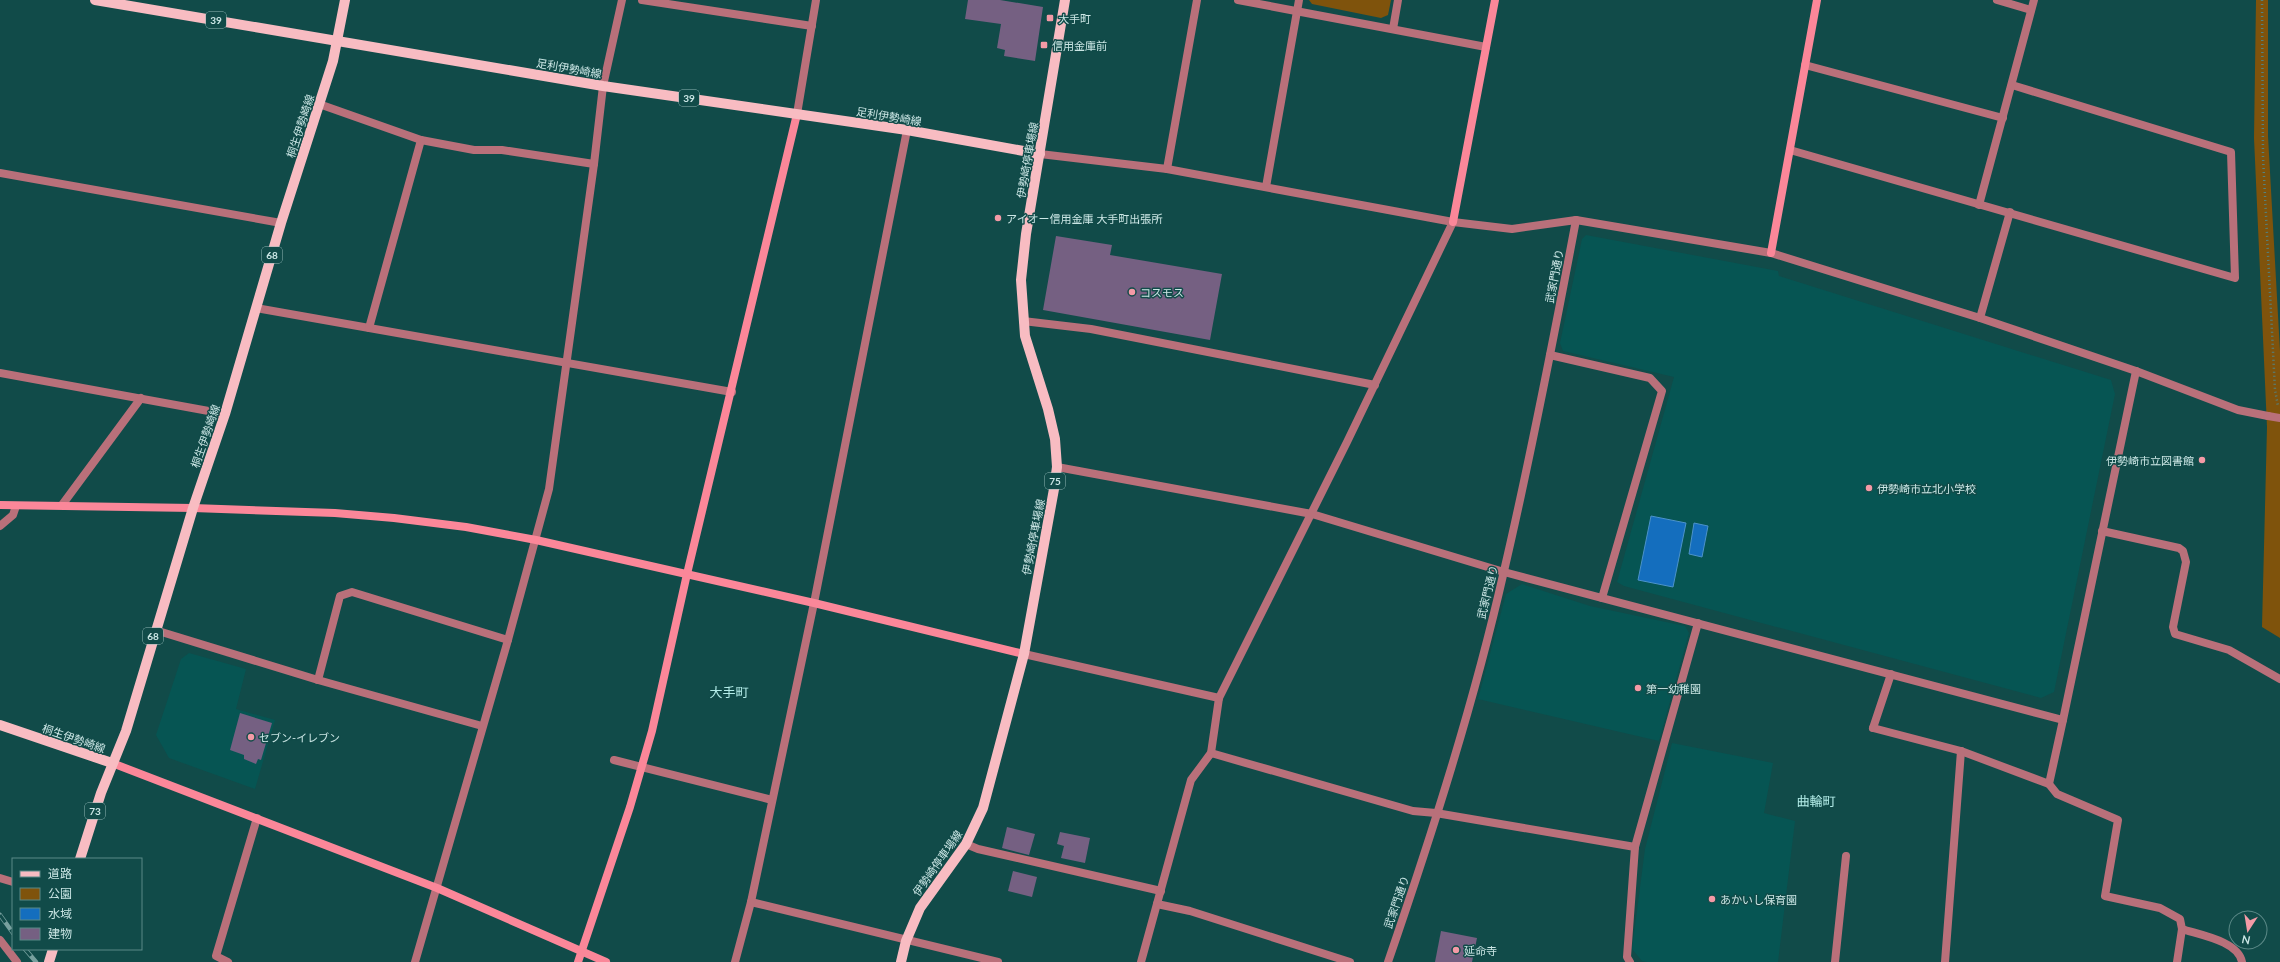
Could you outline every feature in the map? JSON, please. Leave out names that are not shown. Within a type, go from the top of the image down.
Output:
[{"type":"main road","name":"足利伊勢崎線","points":[[95,0],[603,86],[907,130],[1040,154]]},
{"type":"main road","name":"桐生伊勢崎線","points":[[0,725],[112,763],[126,731],[155,630],[193,508],[225,414],[281,223],[338,40],[345,0]]},
{"type":"main road","name":"伊勢崎停車場線","points":[[901,962],[906,941],[914,921],[930,892],[966,844],[983,808],[1024,654],[1057,466],[1052,424],[1025,336],[1021,280],[1026,234],[1065,0]]},
{"type":"main road","name":"73","points":[[80,858],[112,763]]},
{"type":"main road","points":[[49,962],[53,950]]},
{"type":"street","points":[[415,962],[508,640],[549,488],[594,164],[603,86],[622,0]]},
{"type":"street","points":[[642,0],[812,26]]},
{"type":"street","points":[[578,962],[642,768],[658,708],[687,574],[732,392],[797,114],[816,0]]},
{"type":"street","points":[[1167,169],[1197,0]]},
{"type":"street","points":[[1238,0],[1486,47]]},
{"type":"street","points":[[1266,187],[1299,0]]},
{"type":"street","points":[[1392,29],[1398,0]]},
{"type":"street","points":[[1141,962],[1191,780],[1211,753],[1219,698],[1312,514],[1453,222],[1495,0]]},
{"type":"street","points":[[1771,253],[1817,0]]},
{"type":"street","points":[[1997,0],[2031,10]]},
{"type":"street","points":[[1979,204],[2034,0]]},
{"type":"street","points":[[1805,65],[2003,118]]},
{"type":"street","points":[[1790,150],[2010,212],[2235,278],[2231,152],[2012,85]]},
{"type":"street","points":[[319,104],[421,140],[474,150],[502,150],[594,164]]},
{"type":"street","points":[[735,962],[751,902],[814,603],[907,130]]},
{"type":"street","points":[[369,328],[421,140]]},
{"type":"street","points":[[1040,154],[1167,169],[1453,222],[1512,229],[1576,220],[1771,253],[1980,318],[2136,371],[2238,410],[2268,416],[2279,415]]},
{"type":"street","points":[[0,173],[281,223]]},
{"type":"street","points":[[1980,318],[2010,212]]},
{"type":"street","name":"武家門通り","points":[[1388,962],[1464,722],[1504,572],[1550,355],[1576,220]]},
{"type":"street","points":[[256,308],[732,392]]},
{"type":"street","points":[[1023,321],[1091,329],[1375,385]]},
{"type":"street","points":[[1550,355],[1650,378],[1662,391],[1602,598]]},
{"type":"street","points":[[2049,784],[2136,371]]},
{"type":"street","points":[[0,373],[225,414]]},
{"type":"street","points":[[62,505],[140,398]]},
{"type":"street","points":[[1057,466],[1312,514],[1504,572],[2063,720]]},
{"type":"street","points":[[0,505],[193,508],[394,518],[466,527],[536,540],[687,574],[1024,654],[1219,698]]},
{"type":"street","points":[[0,526],[13,515],[16,506]]},
{"type":"street","points":[[2102,531],[2179,548],[2183,551],[2186,562],[2173,627],[2175,634],[2229,650],[2280,679]]},
{"type":"street","points":[[318,680],[340,596],[352,592],[508,640]]},
{"type":"street","points":[[1630,962],[1627,957],[1635,847],[1698,623]]},
{"type":"street","points":[[155,630],[318,680],[482,726]]},
{"type":"street","points":[[1891,674],[1873,728],[1961,752],[2049,784],[2057,794],[2118,820],[2105,896],[2160,908],[2180,919],[2182,929],[2177,962]]},
{"type":"street","points":[[1945,962],[1961,752]]},
{"type":"street","points":[[1211,753],[1413,811],[1436,813],[1635,847]]},
{"type":"street","points":[[614,760],[772,800]]},
{"type":"street","points":[[112,763],[437,888],[606,962]]},
{"type":"street","points":[[228,962],[214,959],[257,818]]},
{"type":"street","points":[[966,844],[978,849],[1161,891]]},
{"type":"street","points":[[1835,962],[1846,856]]},
{"type":"street","points":[[0,878],[12,882]]},
{"type":"street","points":[[751,902],[906,941],[998,962]]},
{"type":"street","points":[[1157,904],[1190,911],[1350,962]]},
{"type":"street","points":[[2182,929],[2232,946],[2240,954],[2242,962]]},
{"type":"street","points":[[0,940],[17,962]]},
{"type":"path","points":[[2262,0],[2262,157],[2275,390],[2279,415]]},
{"type":"shaded area","name":"伊勢崎市立北小学校","points":[[1586,235],[1778,271],[1779,276],[2111,380],[2115,394],[2054,692],[2041,698],[1624,586],[1617,582],[1674,377],[1563,351],[1560,343],[1582,239]]},
{"type":"shaded area","points":[[1522,584],[1590,606],[1685,626],[1689,633],[1659,741],[1478,699],[1506,594]]},
{"type":"shaded area","points":[[189,653],[246,669],[236,709],[275,720],[255,789],[169,758],[156,735],[181,659]]},
{"type":"shaded area","name":"あかいし保育園","points":[[1672,743],[1773,763],[1764,813],[1795,821],[1778,962],[1647,962],[1642,961],[1632,949],[1645,849]]},
{"type":"green space","points":[[1309,0],[1391,0],[1388,15],[1381,18],[1312,4]]},
{"type":"green space","points":[[2256,0],[2268,0],[2268,136],[2280,351],[2280,638],[2262,627],[2267,427],[2254,138]]},
{"type":"water","points":[[1651,516],[1686,523],[1673,587],[1638,580]]},
{"type":"water","points":[[1694,523],[1708,526],[1702,557],[1689,554]]},
{"type":"building","points":[[968,0],[1000,0],[1043,7],[1035,61],[1004,56],[1005,50],[997,48],[1001,24],[965,19]]},
{"type":"building","name":"コスモス","points":[[1056,236],[1112,245],[1110,255],[1222,274],[1210,340],[1043,310]]},
{"type":"building","name":"セブン-イレブン","points":[[240,713],[272,723],[261,760],[258,759],[256,764],[244,759],[244,755],[230,750]]},
{"type":"building","points":[[1007,827],[1035,834],[1029,855],[1002,848]]},
{"type":"building","points":[[1060,832],[1090,838],[1085,863],[1061,858],[1064,846],[1057,844]]},
{"type":"building","points":[[1013,871],[1037,877],[1032,897],[1008,891]]},
{"type":"building","name":"延命寺","points":[[1441,931],[1477,938],[1472,962],[1435,962]]},
{"type":"railway","points":[[0,915],[12,932]]},
{"type":"railway","points":[[26,950],[36,962]]},
{"type":"place","name":"大手町","points":[[1050,18]]},
{"type":"place","name":"信用金庫前","points":[[1044,45]]},
{"type":"place","name":"アイオー信用金庫 大手町出張所","points":[[998,218]]},
{"type":"place","name":"コスモス","points":[[1132,292]]},
{"type":"place","name":"伊勢崎市立図書館","points":[[2202,460]]},
{"type":"place","name":"伊勢崎市立北小学校","points":[[1869,488]]},
{"type":"place","name":"第一幼稚園","points":[[1638,688]]},
{"type":"place","name":"セブン-イレブン","points":[[251,737]]},
{"type":"place","name":"あかいし保育園","points":[[1712,899]]},
{"type":"place","name":"延命寺","points":[[1456,950]]},
{"type":"district","name":"大手町","points":[[729,692]]},
{"type":"district","name":"曲輪町","points":[[1816,801]]}]
